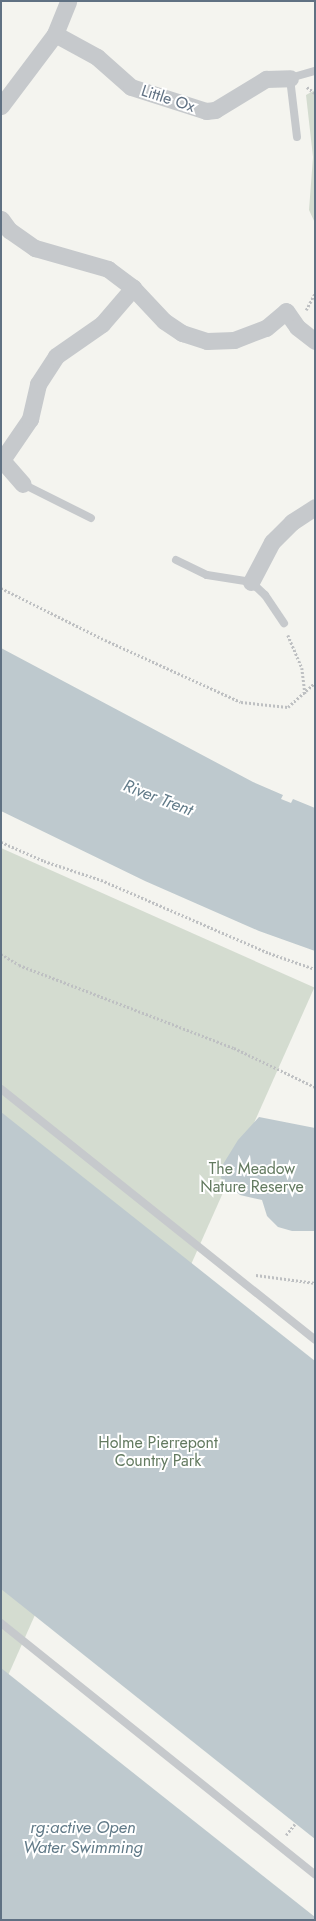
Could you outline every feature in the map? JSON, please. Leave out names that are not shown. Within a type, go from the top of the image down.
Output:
[{"type":"street","points":[[1,106],[55,34],[68,1]]},
{"type":"street","name":"Little Ox","points":[[55,34],[97,57],[132,87],[206,111],[216,110],[266,80],[290,78]]},
{"type":"street","points":[[1,219],[9,230],[36,248],[108,269],[133,288],[164,321],[182,333],[207,341],[234,340],[266,328],[286,311],[297,327],[315,341]]},
{"type":"street","points":[[23,484],[1,459],[30,420],[38,384],[56,356],[102,324],[133,288]]},
{"type":"street","points":[[251,582],[272,542],[292,522],[315,507]]},
{"type":"lane","points":[[297,137],[290,78],[315,70]]},
{"type":"lane","points":[[23,484],[91,518]]},
{"type":"lane","points":[[176,560],[207,575],[251,582],[265,595],[284,623]]},
{"type":"lane","points":[[1,1089],[315,1340]]},
{"type":"lane","points":[[1,1623],[315,1875]]},
{"type":"path","points":[[1,588],[104,640],[241,702],[288,707],[305,694],[315,683]]},
{"type":"path","points":[[284,623],[302,668],[305,694]]},
{"type":"path","points":[[1,842],[44,861],[101,880],[269,953],[315,969]]},
{"type":"path","points":[[1,954],[19,965],[234,1048],[315,1087]]},
{"type":"path","points":[[254,1275],[315,1283]]},
{"type":"green space","points":[[315,90],[315,223],[309,210],[313,157],[306,95]]},
{"type":"green space","points":[[1,848],[314,988],[1,1691]]},
{"type":"water","name":"River Trent","points":[[1,648],[253,782],[283,795],[281,799],[291,803],[293,799],[315,808],[315,951],[259,931],[145,881],[1,811]]},
{"type":"water","points":[[1,1112],[315,1361],[315,1839],[1,1589]]},
{"type":"water","points":[[259,1117],[315,1128],[315,1231],[292,1231],[278,1227],[267,1216],[262,1200],[240,1195],[221,1178],[222,1166],[238,1140]]},
{"type":"water","name":"rg:active Open Water Swimming","points":[[1,1668],[315,1917],[315,1920],[1,1920]]},
{"type":"park label","name":"The Meadow Nature Reserve","points":[[252,1178]]},
{"type":"park label","name":"Holme Pierrepont Country Park","points":[[158,1452]]}]
